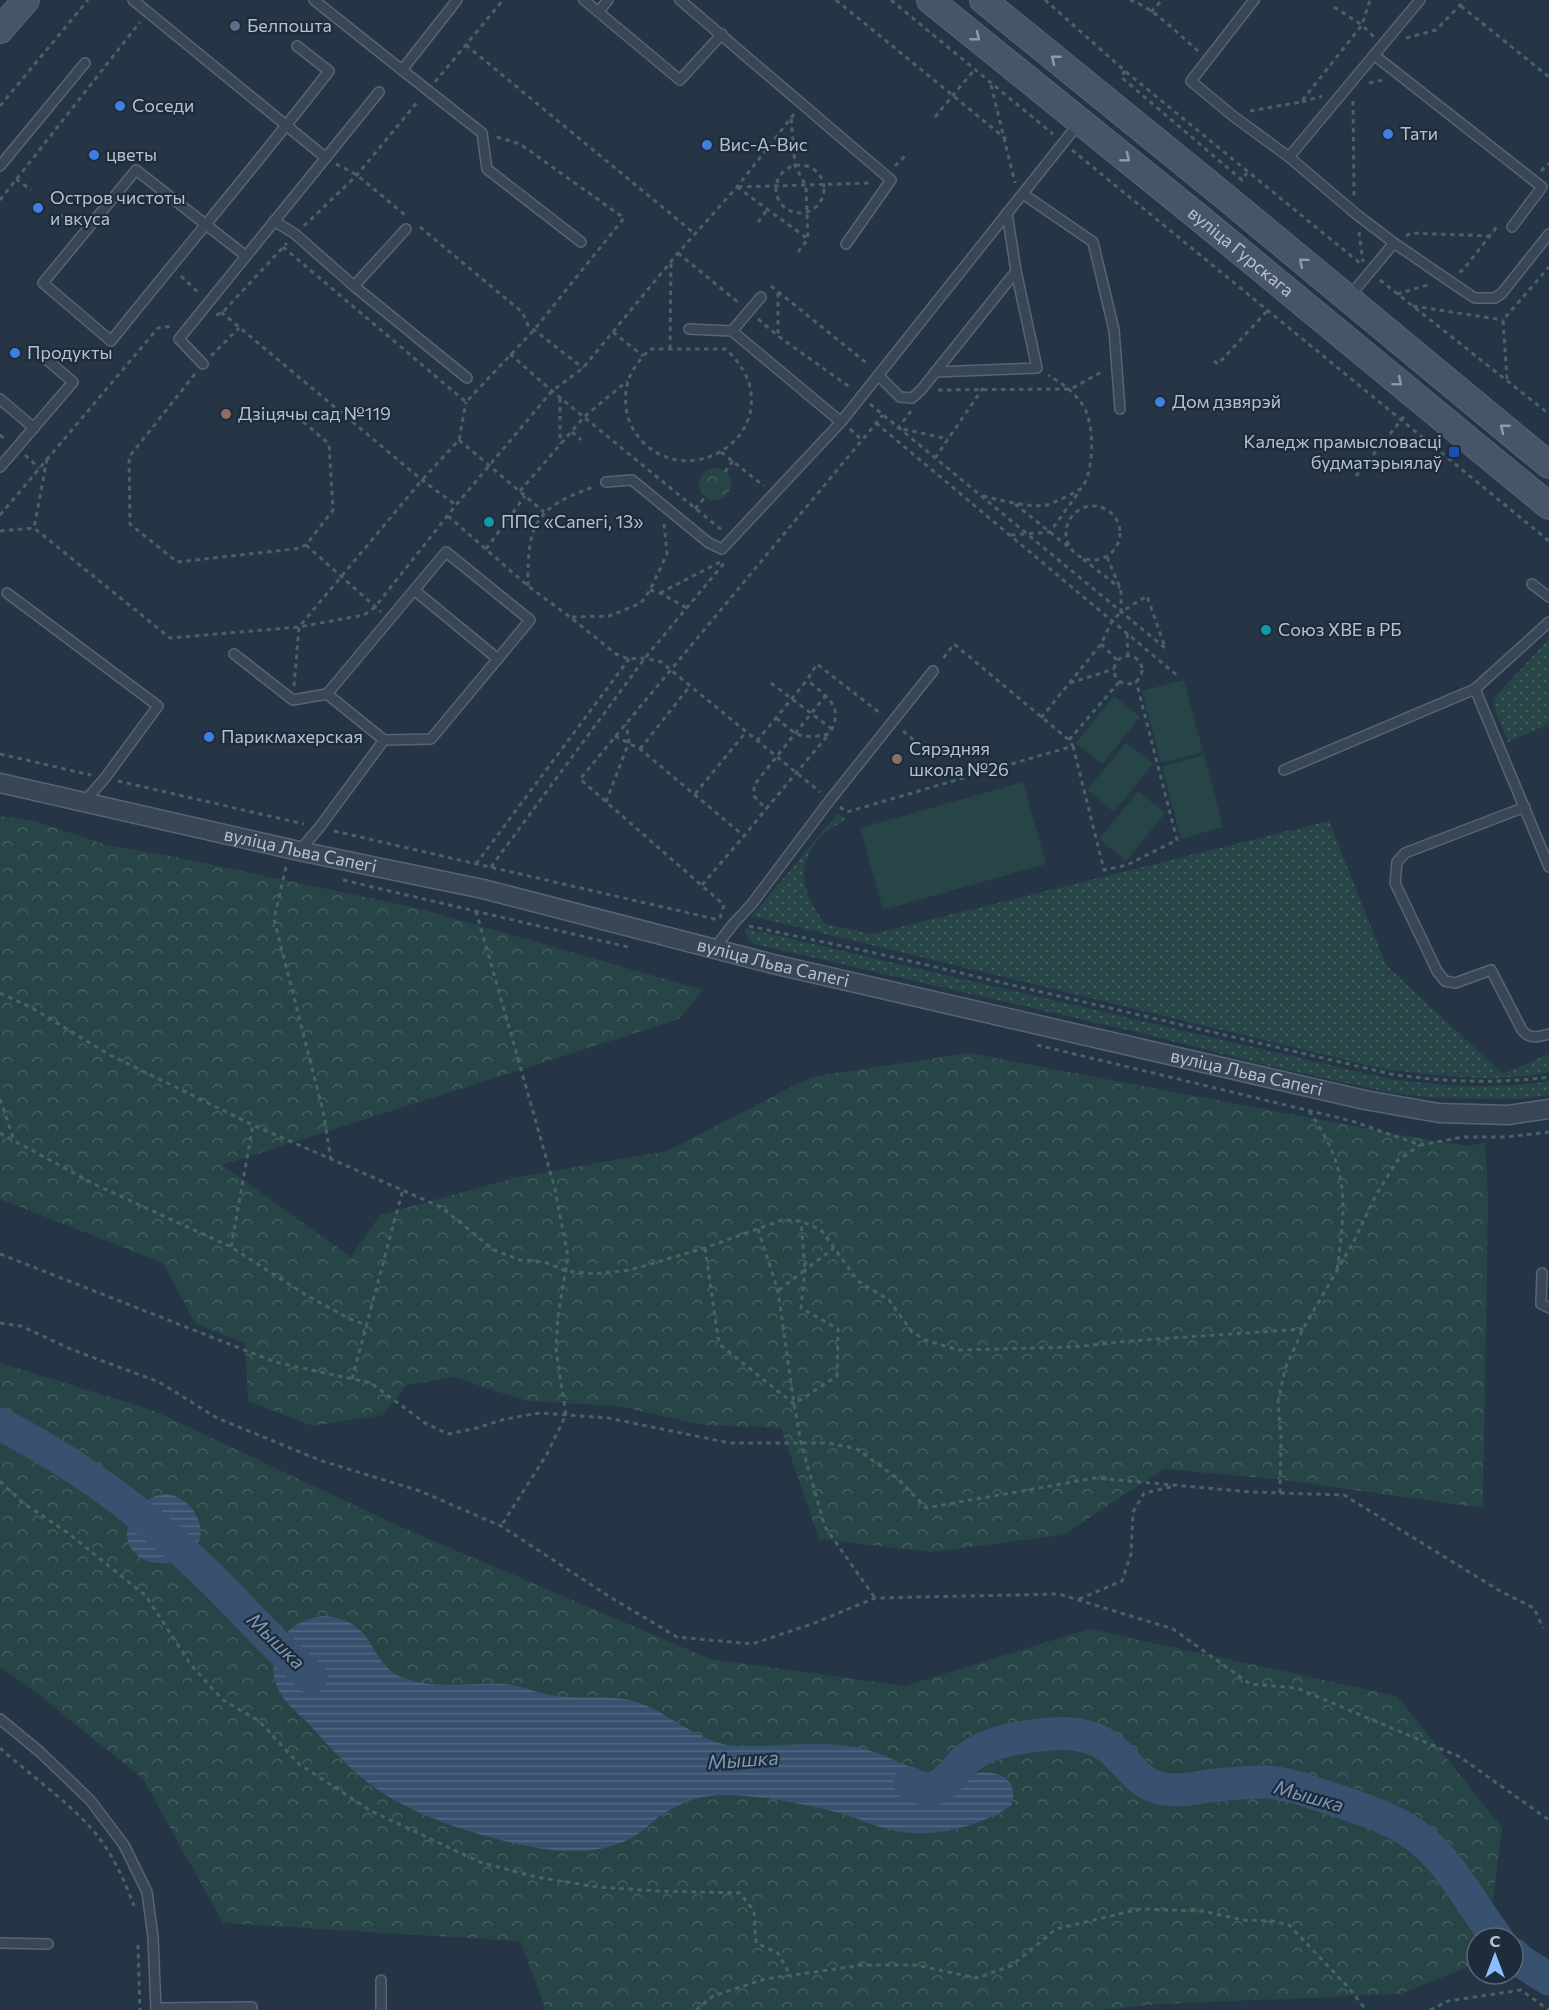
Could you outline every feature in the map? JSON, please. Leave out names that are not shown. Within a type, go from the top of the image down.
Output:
[{"type":"main road","points":[[0,30],[26,0]]},
{"type":"main road","name":"вуліца Гурскага","points":[[930,0],[1081,121],[1549,506]]},
{"type":"main road","name":"вуліца Гурскага","points":[[983,0],[1549,465]]},
{"type":"main road","points":[[1081,121],[1101,95]]},
{"type":"main road","points":[[1308,307],[1323,308],[1348,299]]},
{"type":"street","name":"вуліца Льва Сапегі","points":[[0,783],[483,889],[714,949],[1365,1100],[1439,1113],[1508,1115],[1549,1109]]},
{"type":"lane","points":[[314,0],[482,134],[487,169],[581,242]]},
{"type":"lane","points":[[402,70],[457,0]]},
{"type":"lane","points":[[584,0],[680,80],[722,34]]},
{"type":"lane","points":[[599,11],[608,0]]},
{"type":"lane","points":[[680,0],[891,180],[846,244]]},
{"type":"lane","points":[[1254,0],[1191,81],[1233,116],[1289,157],[1356,214],[1475,298],[1495,298],[1502,293],[1549,234]]},
{"type":"lane","points":[[1289,157],[1420,0]]},
{"type":"lane","points":[[135,1],[326,158]]},
{"type":"lane","points":[[246,256],[205,224],[136,170],[42,284],[111,341],[205,224],[287,126],[329,71],[297,46]]},
{"type":"lane","points":[[1374,55],[1542,188],[1512,227]]},
{"type":"lane","points":[[0,166],[85,63]]},
{"type":"lane","points":[[203,364],[179,339],[379,92]]},
{"type":"lane","points":[[606,482],[632,480],[709,543],[722,549],[844,424],[861,397],[1007,213],[1020,190],[1081,121]]},
{"type":"lane","points":[[1020,190],[1093,242],[1114,330],[1120,409]]},
{"type":"lane","points":[[935,372],[1037,368],[1016,271],[1007,213]]},
{"type":"lane","points":[[274,221],[296,234],[354,286],[467,378]]},
{"type":"lane","points":[[354,286],[406,229]]},
{"type":"lane","points":[[1348,299],[1394,243]]},
{"type":"lane","points":[[879,376],[900,397],[912,398],[923,390],[1016,271]]},
{"type":"lane","points":[[732,331],[760,297]]},
{"type":"lane","points":[[688,329],[732,331],[844,424]]},
{"type":"lane","points":[[0,467],[73,382],[46,359]]},
{"type":"lane","points":[[0,399],[34,428]]},
{"type":"lane","points":[[234,654],[293,700],[327,694],[446,552],[530,620],[431,739],[384,740],[327,694]]},
{"type":"lane","points":[[1532,584],[1549,597]]},
{"type":"lane","points":[[414,590],[498,659]]},
{"type":"lane","points":[[7,593],[158,706],[105,778],[85,801]]},
{"type":"lane","points":[[1284,770],[1475,689],[1549,622]]},
{"type":"lane","points":[[714,949],[751,905],[830,800],[933,671]]},
{"type":"lane","points":[[1475,689],[1549,867]]},
{"type":"lane","points":[[299,850],[320,828],[384,740]]},
{"type":"lane","points":[[1524,807],[1405,853],[1397,862],[1395,883],[1444,981],[1455,983],[1491,970],[1527,1036],[1536,1037],[1549,1034]]},
{"type":"lane","points":[[1542,1273],[1541,1304],[1549,1308]]},
{"type":"lane","points":[[0,1719],[40,1752],[90,1800],[124,1845],[147,1892],[153,1937],[156,2009],[252,2007],[252,2010]]},
{"type":"lane","points":[[0,1943],[48,1944]]},
{"type":"lane","points":[[381,1980],[381,2010]]},
{"type":"path","points":[[0,106],[87,0]]},
{"type":"path","points":[[0,515],[158,328],[190,325],[222,313],[296,234],[357,175],[503,0]]},
{"type":"path","points":[[836,0],[1006,139]]},
{"type":"path","points":[[891,0],[1549,541]]},
{"type":"path","points":[[1044,0],[1125,71],[1363,266],[1356,214],[1353,99]]},
{"type":"path","points":[[1130,0],[1140,3]]},
{"type":"path","points":[[1135,0],[1209,59]]},
{"type":"path","points":[[1151,12],[1162,0]]},
{"type":"path","points":[[1233,116],[1301,102],[1362,25],[1370,0]]},
{"type":"path","points":[[1334,7],[1362,25],[1384,45],[1436,30],[1465,0]]},
{"type":"path","points":[[1461,6],[1549,77]]},
{"type":"path","points":[[0,200],[148,12]]},
{"type":"path","points":[[466,45],[695,234]]},
{"type":"path","points":[[935,117],[974,69]]},
{"type":"path","points":[[1125,71],[1121,77],[1242,180],[1248,173]]},
{"type":"path","points":[[1362,85],[1390,79]]},
{"type":"path","points":[[991,83],[1016,188],[1020,190]]},
{"type":"path","points":[[0,531],[34,528],[170,638],[299,627],[364,615],[375,607],[456,505],[552,391],[583,368],[671,261],[737,187],[802,104]]},
{"type":"path","points":[[791,117],[795,166],[806,186],[808,239],[798,252]]},
{"type":"path","points":[[326,158],[357,175],[522,312],[528,325],[583,368]]},
{"type":"path","points":[[795,166],[810,167],[821,178],[823,185],[821,200],[817,206],[807,212],[795,212],[788,209],[777,197],[776,187],[781,174],[795,166]]},
{"type":"path","points":[[737,187],[879,182],[886,175]]},
{"type":"path","points":[[16,179],[31,190]]},
{"type":"path","points":[[737,187],[808,239]]},
{"type":"path","points":[[758,222],[767,210]]},
{"type":"path","points":[[1463,270],[1500,223]]},
{"type":"path","points":[[1394,243],[1411,233],[1490,236]]},
{"type":"path","points":[[678,253],[778,336],[852,389],[898,428],[1028,534],[1121,612],[1165,648],[1147,596],[1121,612],[1112,621],[1101,644],[1041,718]]},
{"type":"path","points":[[670,349],[671,261]]},
{"type":"path","points":[[171,266],[239,328],[422,480],[456,505]]},
{"type":"path","points":[[1507,380],[1503,320],[1549,267]]},
{"type":"path","points":[[1370,272],[1549,414]]},
{"type":"path","points":[[770,285],[870,366]]},
{"type":"path","points":[[778,292],[778,336]]},
{"type":"path","points":[[1412,305],[1503,320]]},
{"type":"path","points":[[1214,361],[1218,364],[1268,310]]},
{"type":"path","points":[[239,328],[203,364],[129,457],[130,524],[177,562],[295,549],[306,545],[333,510],[329,444],[293,413]]},
{"type":"path","points":[[612,332],[643,356]]},
{"type":"path","points":[[650,349],[726,349],[741,364],[749,384],[751,405],[745,426],[733,443],[715,456],[695,462],[673,460],[654,452],[639,439],[629,421],[625,401],[627,381],[636,363],[643,356],[650,349]]},
{"type":"path","points":[[510,354],[560,398],[731,538]]},
{"type":"path","points":[[898,428],[923,390],[1071,389],[1117,363]]},
{"type":"path","points":[[1009,535],[1050,532],[1088,476],[1093,446],[1087,411],[1071,389],[1037,368]]},
{"type":"path","points":[[520,491],[584,417],[627,381]]},
{"type":"path","points":[[852,389],[858,381]]},
{"type":"path","points":[[935,458],[983,388]]},
{"type":"path","points":[[560,398],[560,446]]},
{"type":"path","points":[[293,700],[299,627],[422,480],[459,440],[466,402]]},
{"type":"path","points":[[1356,476],[1407,413]]},
{"type":"path","points":[[719,920],[724,904],[580,779],[883,415]]},
{"type":"path","points":[[876,423],[1179,677]]},
{"type":"path","points":[[844,424],[862,440]]},
{"type":"path","points":[[898,428],[948,439]]},
{"type":"path","points":[[572,432],[581,440]]},
{"type":"path","points":[[459,440],[544,512]]},
{"type":"path","points":[[721,452],[769,490]]},
{"type":"path","points":[[34,528],[47,459]]},
{"type":"path","points":[[725,472],[733,461]]},
{"type":"path","points":[[528,586],[527,556],[534,529],[544,512],[566,496],[606,482]]},
{"type":"path","points":[[981,496],[1014,503],[1047,505],[1081,488]]},
{"type":"path","points":[[486,549],[525,496]]},
{"type":"path","points":[[695,509],[705,497]]},
{"type":"path","points":[[1014,503],[1121,590]]},
{"type":"path","points":[[570,617],[609,616],[641,603],[650,590],[667,554],[662,506]]},
{"type":"path","points":[[1087,507],[1100,507],[1111,513],[1119,525],[1120,535],[1117,546],[1107,557],[1094,560],[1083,558],[1072,551],[1066,535],[1068,523],[1075,513],[1087,507]]},
{"type":"path","points":[[448,516],[528,586],[616,654],[661,662],[847,812],[1073,746]]},
{"type":"path","points":[[306,545],[390,619]]},
{"type":"path","points":[[1107,557],[1121,590],[1121,612]]},
{"type":"path","points":[[491,867],[645,658],[728,558],[660,592]]},
{"type":"path","points":[[650,590],[660,592],[687,608]]},
{"type":"path","points":[[1126,633],[1128,656]]},
{"type":"path","points":[[933,671],[954,644],[1069,740],[1073,746],[1104,870],[1127,865],[1177,840],[1136,681]]},
{"type":"path","points":[[1101,644],[1118,661]]},
{"type":"path","points":[[1128,656],[1137,660],[1142,667],[1142,673],[1136,681],[1129,684],[1120,681],[1114,669],[1118,661],[1128,656]]},
{"type":"path","points":[[476,864],[629,658]]},
{"type":"path","points":[[757,741],[807,680],[817,664],[922,747]]},
{"type":"path","points":[[1068,684],[1114,669]]},
{"type":"path","points":[[702,885],[835,724],[835,708],[826,695],[807,680]]},
{"type":"path","points":[[1069,740],[1120,681]]},
{"type":"path","points":[[771,683],[832,729]]},
{"type":"path","points":[[640,748],[690,686]]},
{"type":"path","points":[[766,808],[754,796],[754,785],[826,695]]},
{"type":"path","points":[[776,718],[795,734],[810,737],[829,734]]},
{"type":"path","points":[[606,802],[629,742],[626,723]]},
{"type":"path","points":[[695,794],[746,732]]},
{"type":"path","points":[[615,736],[640,748],[744,836]]},
{"type":"path","points":[[0,754],[719,920],[884,955],[1391,1074],[1425,1079],[1510,1082],[1549,1077]]},
{"type":"path","points":[[286,867],[274,919],[323,1111],[331,1160]]},
{"type":"path","points":[[475,910],[555,1189],[568,1257],[558,1315],[556,1350],[566,1415],[547,1454],[501,1526]]},
{"type":"path","points":[[0,993],[32,1008],[110,1055],[253,1125],[441,1207],[494,1250],[520,1260],[546,1263],[566,1271],[595,1275],[630,1270],[705,1248],[782,1220],[801,1221],[821,1230],[858,1281],[890,1300],[912,1332],[928,1341],[957,1350],[1074,1347],[1140,1340],[1303,1329]]},
{"type":"path","points":[[0,1099],[14,1140]]},
{"type":"path","points":[[1308,1110],[1325,1135],[1338,1166],[1342,1186],[1344,1217],[1336,1274]]},
{"type":"path","points":[[231,1247],[253,1125]]},
{"type":"path","points":[[0,1133],[96,1185],[231,1247],[306,1295],[366,1325]]},
{"type":"path","points":[[1280,1493],[1281,1437],[1278,1402],[1285,1369],[1303,1329],[1336,1274],[1376,1195],[1397,1161],[1420,1146]]},
{"type":"path","points":[[352,1379],[404,1189]]},
{"type":"path","points":[[794,1404],[837,1376],[838,1329],[801,1308],[804,1270],[801,1221]]},
{"type":"path","points":[[758,1229],[778,1291],[801,1443],[825,1527],[875,1598]]},
{"type":"path","points":[[705,1248],[719,1344],[794,1404]]},
{"type":"path","points":[[778,1291],[834,1248]]},
{"type":"path","points":[[0,1254],[275,1362],[371,1383],[424,1423],[448,1434],[505,1419],[540,1413],[608,1418],[730,1443],[829,1443],[857,1449],[898,1479],[926,1508],[1095,1478],[1280,1493],[1344,1495],[1500,1591],[1534,1608],[1543,1628]]},
{"type":"path","points":[[0,1323],[21,1326],[73,1350],[159,1382],[217,1418],[322,1461],[420,1491],[501,1526],[610,1597],[677,1637],[752,1644],[812,1624],[875,1598],[1059,1594],[1173,1629],[1250,1684],[1297,1688],[1460,1757],[1549,1821]]},
{"type":"path","points":[[0,1481],[22,1502],[68,1533],[146,1596],[191,1665],[223,1700],[259,1721],[299,1764],[371,1811],[482,1863],[536,1877],[598,1887],[740,1893],[754,1911],[756,1943],[778,1953],[790,1975]]},
{"type":"path","points":[[1078,1599],[1122,1581],[1131,1554],[1133,1512],[1144,1493],[1175,1485]]},
{"type":"path","points":[[0,1748],[75,1813],[101,1840],[126,1885],[137,1915]]},
{"type":"path","points":[[696,2010],[713,1996],[765,1979],[863,1965],[915,1965],[977,1978],[1011,1966],[1056,1929],[1140,1909],[1202,1911],[1243,1920],[1272,1921],[1289,1925],[1349,1988],[1366,2010]]},
{"type":"path","points":[[138,1939],[140,2010]]},
{"type":"path","points":[[1430,2010],[1448,2001],[1521,1990],[1549,2010]]},
{"type":"green space","points":[[715,468],[726,473],[731,484],[726,495],[715,500],[704,495],[699,484],[704,473]]},
{"type":"green space","points":[[1549,639],[1549,724],[1508,742],[1493,705],[1494,698]]},
{"type":"green space","points":[[1184,680],[1203,752],[1161,763],[1142,691]]},
{"type":"green space","points":[[1114,696],[1140,717],[1102,764],[1076,743]]},
{"type":"green space","points":[[1126,743],[1153,764],[1114,812],[1087,790]]},
{"type":"green space","points":[[1204,755],[1223,827],[1181,839],[1162,767]]},
{"type":"green space","points":[[1023,782],[1046,864],[883,910],[860,828]]},
{"type":"green space","points":[[1138,791],[1165,813],[1126,861],[1099,839]]},
{"type":"green space","points":[[837,814],[847,819],[819,838],[806,861],[804,882],[825,924],[872,934],[1329,821],[1386,965],[1503,1074],[1549,1054],[1549,1072],[1530,1076],[1488,1078],[1442,1076],[1379,1068],[752,916]]},
{"type":"green space","points":[[0,816],[34,821],[107,845],[417,908],[703,990],[679,1019],[222,1165],[351,1257],[380,1215],[518,1177],[667,1151],[811,1077],[969,1053],[1406,1136],[1467,1146],[1485,1143],[1488,1198],[1483,1508],[1275,1479],[1164,1469],[1063,1535],[931,1552],[819,1539],[781,1428],[703,1425],[618,1406],[526,1401],[454,1377],[407,1385],[383,1415],[313,1426],[248,1401],[245,1343],[196,1324],[163,1263],[0,1199]]},
{"type":"green space","points":[[745,928],[1390,1079],[1470,1086],[1549,1081],[1549,1095],[1518,1099],[1473,1099],[1393,1093],[1282,1069],[1145,1034],[754,944]]},
{"type":"green space","points":[[0,1363],[152,1410],[399,1526],[710,1659],[904,1686],[1089,1629],[1397,1696],[1502,1828],[1490,1926],[1465,1926],[1465,1968],[1400,1994],[1161,2004],[1097,2010],[546,2010],[520,1941],[223,1923],[143,1779],[42,1697],[0,1667]]},
{"type":"water","points":[[167,1494],[181,1499],[192,1508],[201,1531],[198,1543],[191,1553],[179,1560],[151,1562],[139,1556],[130,1547],[127,1531],[139,1507],[153,1497]]},
{"type":"water","points":[[322,1616],[340,1619],[354,1625],[363,1633],[383,1663],[404,1678],[416,1682],[441,1685],[504,1684],[550,1695],[625,1699],[653,1709],[707,1739],[722,1744],[737,1746],[841,1745],[866,1749],[926,1773],[954,1776],[983,1773],[1000,1775],[1012,1786],[1011,1806],[968,1826],[920,1833],[888,1829],[843,1814],[797,1803],[758,1797],[722,1795],[694,1799],[676,1806],[638,1834],[608,1847],[592,1850],[558,1850],[525,1846],[494,1838],[432,1818],[389,1797],[346,1763],[284,1699],[273,1672],[279,1645],[296,1625]]},
{"type":"waterway","name":"Мышка","points":[[0,1424],[57,1456],[111,1492],[162,1533],[223,1589],[284,1653],[311,1677]]},
{"type":"waterway","name":"Мышка","points":[[910,1783],[922,1789],[935,1788],[945,1782],[977,1751],[1018,1738],[1059,1734],[1086,1736],[1102,1743],[1117,1754],[1141,1778],[1159,1788],[1181,1790],[1261,1782],[1292,1786],[1373,1813],[1412,1833],[1425,1843],[1448,1868],[1488,1926]]},
{"type":"waterway","name":"Мышка","points":[[1525,1964],[1549,1979]]},
{"type":"place","name":"Белпошта","points":[[235,26]]},
{"type":"place","name":"Соседи","points":[[120,106]]},
{"type":"place","name":"Тати","points":[[1388,134]]},
{"type":"place","name":"Вис-А-Вис","points":[[707,145]]},
{"type":"place","name":"цветы","points":[[94,155]]},
{"type":"place","name":"Остров чистоты и вкуса","points":[[38,208]]},
{"type":"place","name":"Продукты","points":[[15,353]]},
{"type":"place","name":"Дом дзвярэй","points":[[1160,402]]},
{"type":"place","name":"Дзіцячы сад №119","points":[[226,414]]},
{"type":"place","name":"Каледж прамысловасці будматэрыялаў","points":[[1454,452]]},
{"type":"place","name":"ППС «Сапегі, 13»","points":[[489,522]]},
{"type":"place","name":"Союз ХВЕ в РБ","points":[[1266,630]]},
{"type":"place","name":"Парикмахерская","points":[[209,737]]},
{"type":"place","name":"Сярэдняя школа №26","points":[[897,759]]}]
